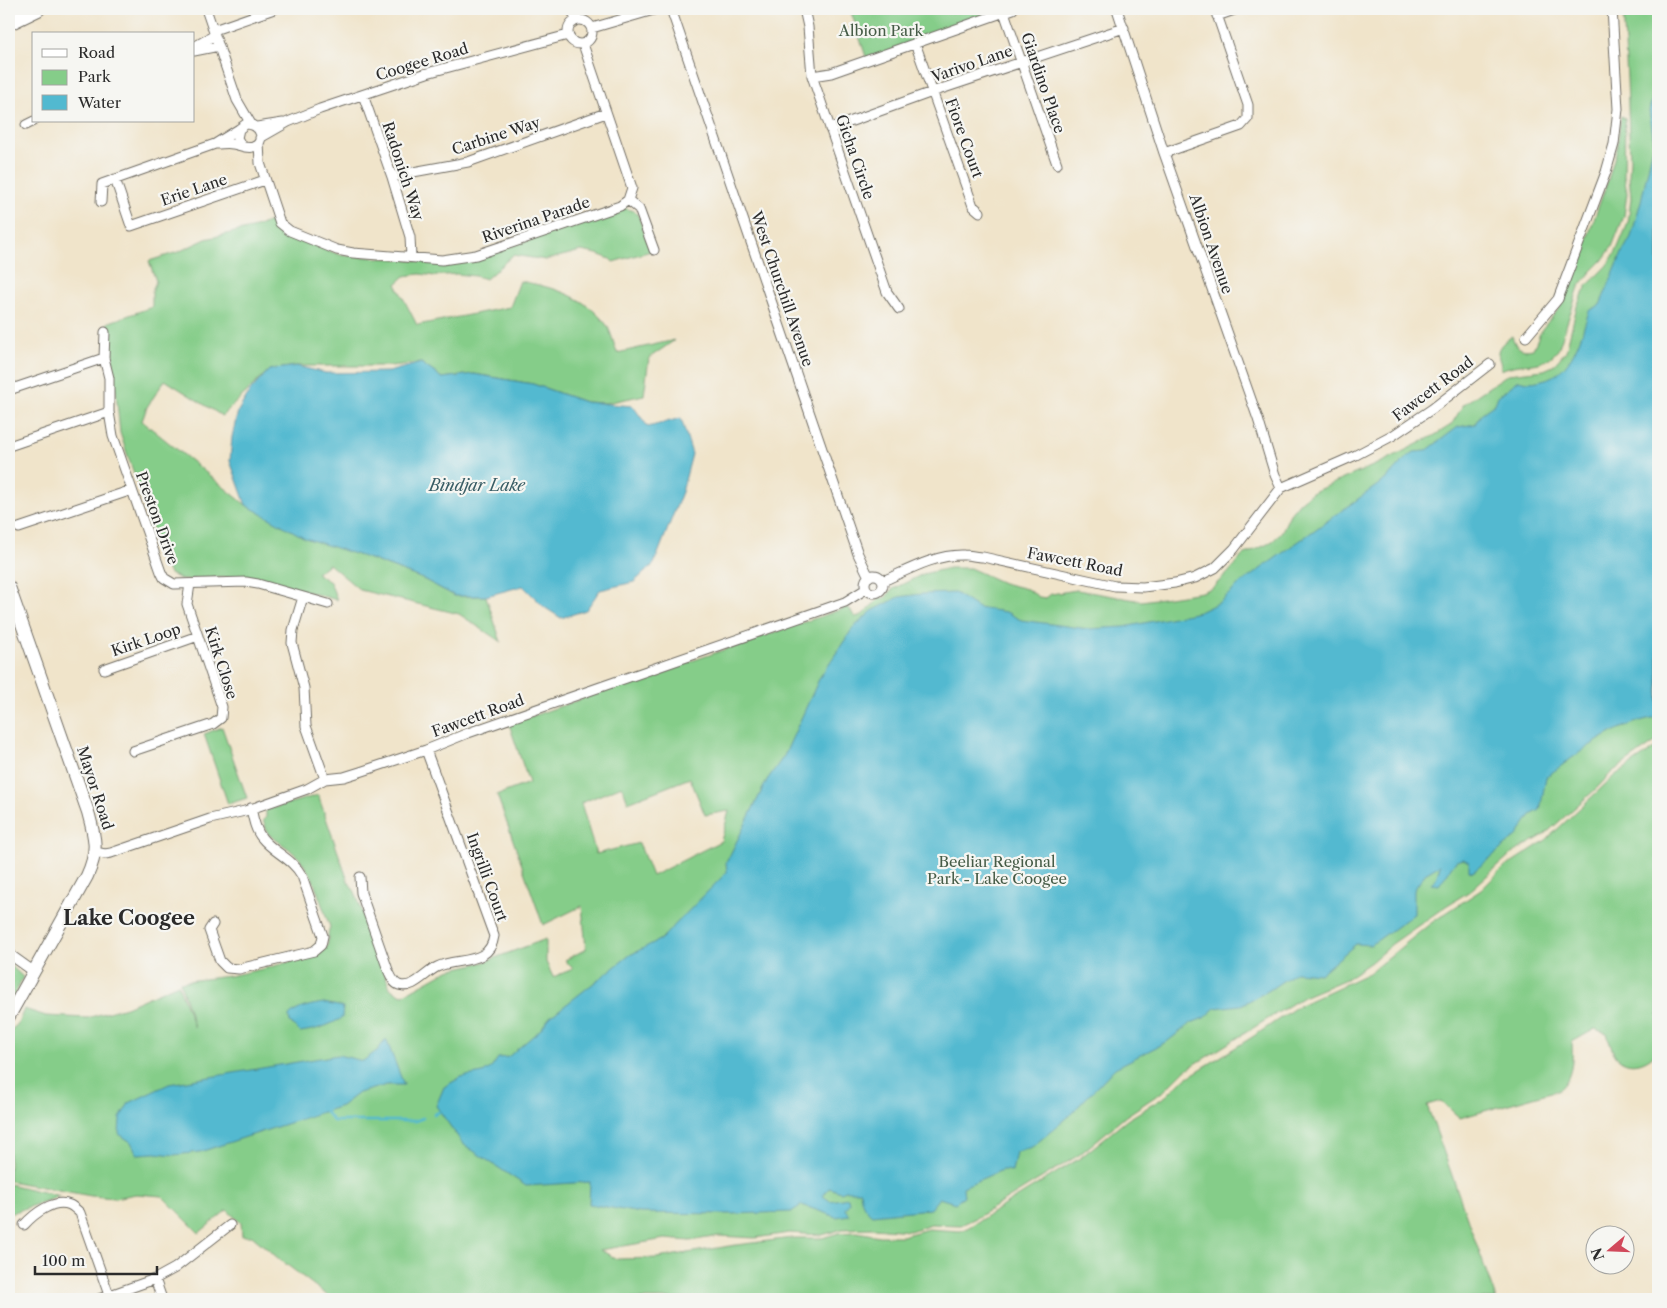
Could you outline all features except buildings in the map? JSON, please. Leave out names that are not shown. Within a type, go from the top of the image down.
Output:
[{"type":"main road","points":[[9,24],[38,9]]},
{"type":"main road","name":"Mayor Road","points":[[9,587],[88,812],[95,839],[92,866],[9,1016]]},
{"type":"street","points":[[206,9],[247,127]]},
{"type":"street","points":[[195,46],[214,33],[274,9]]},
{"type":"street","points":[[571,9],[576,19]]},
{"type":"street","points":[[592,28],[657,9]]},
{"type":"street","name":"West Churchill Avenue","points":[[671,9],[858,554],[868,576]]},
{"type":"street","name":"Gicha Circle","points":[[804,9],[808,28],[812,76],[887,292],[899,309]]},
{"type":"street","name":"Albion Avenue","points":[[1117,9],[1164,153],[1281,488]]},
{"type":"street","points":[[1164,153],[1241,126],[1248,118],[1248,105],[1216,12],[1237,9]]},
{"type":"street","points":[[1526,337],[1558,299],[1606,172],[1614,144],[1618,108],[1612,9]]},
{"type":"street","points":[[812,76],[831,73],[1008,10]]},
{"type":"street","name":"Giardino Place","points":[[1008,10],[1021,62],[1057,164]]},
{"type":"street","points":[[576,19],[586,21],[592,28],[590,39],[583,44],[574,43],[568,35],[569,25],[576,19]]},
{"type":"street","name":"Varivo Lane","points":[[830,129],[932,92],[1124,28]]},
{"type":"street","name":"Coogee Road","points":[[260,140],[288,122],[427,73],[568,35]]},
{"type":"street","name":"Fiore Court","points":[[915,43],[973,206],[980,212]]},
{"type":"street","points":[[583,44],[632,188],[628,200],[639,209],[654,250]]},
{"type":"street","points":[[195,51],[219,46]]},
{"type":"street","name":"Radonich Way","points":[[363,95],[392,177],[410,237],[411,257]]},
{"type":"street","name":"Carbine Way","points":[[392,177],[468,162],[606,114]]},
{"type":"street","name":"Coogee Road","points":[[247,127],[288,122]]},
{"type":"street","points":[[247,127],[237,138],[260,163]]},
{"type":"street","points":[[100,202],[102,184],[215,144],[247,127],[259,130],[260,163],[265,180]]},
{"type":"street","points":[[215,144],[231,143],[254,147],[260,140]]},
{"type":"street","name":"Erie Lane","points":[[115,178],[131,226],[265,180]]},
{"type":"street","name":"Riverina Parade","points":[[265,180],[280,222],[290,231],[338,250],[352,253],[442,260],[476,255],[620,206],[628,200]]},
{"type":"street","name":"Preston Drive","points":[[105,332],[104,358],[109,378],[109,412],[113,436],[164,578],[174,584],[246,582],[328,604]]},
{"type":"street","points":[[9,390],[104,358]]},
{"type":"street","name":"Fawcett Road","points":[[883,581],[931,561],[963,555],[983,557],[1115,586],[1175,584],[1195,578],[1215,568],[1234,550],[1281,488],[1356,455],[1392,436],[1432,409],[1490,364]]},
{"type":"street","points":[[9,446],[109,412]]},
{"type":"street","points":[[19,528],[132,490]]},
{"type":"street","points":[[876,575],[881,578],[883,588],[879,592],[873,594],[866,589],[865,582],[868,576],[876,575]]},
{"type":"street","name":"Kirk Close","points":[[133,751],[213,724],[221,718],[222,707],[187,604],[190,584]]},
{"type":"street","name":"Fawcett Road","points":[[95,852],[111,853],[210,819],[252,808],[307,789],[325,779],[344,777],[426,750],[468,733],[845,602],[866,589]]},
{"type":"street","points":[[303,597],[293,630],[292,643],[304,688],[306,726],[325,779]]},
{"type":"street","name":"Kirk Loop","points":[[104,669],[198,636]]},
{"type":"street","name":"Ingrilli Court","points":[[360,877],[361,893],[388,970],[393,980],[400,985],[409,986],[435,968],[447,963],[481,957],[488,953],[493,946],[494,936],[426,750]]},
{"type":"street","points":[[213,924],[209,930],[220,961],[227,968],[239,969],[262,964],[314,951],[321,945],[323,936],[302,876],[291,861],[260,837],[253,820],[252,808]]},
{"type":"street","points":[[9,951],[12,956],[34,971]]},
{"type":"street","points":[[24,1225],[34,1214],[52,1206],[65,1204],[80,1213],[109,1296]]},
{"type":"street","points":[[99,1299],[155,1279],[175,1268],[230,1225]]},
{"type":"street","points":[[155,1279],[162,1299]]},
{"type":"green space","name":"Albion Park","points":[[850,9],[1013,9],[867,60]]},
{"type":"green space","name":"Beeliar Regional Park - Lake Coogee","points":[[1623,9],[1658,9],[1658,740],[1612,772],[1597,788],[1544,835],[1511,854],[1470,891],[1392,944],[1371,962],[1346,979],[1303,997],[1184,1071],[1165,1090],[1126,1116],[1079,1155],[976,1218],[961,1225],[931,1224],[910,1231],[873,1228],[843,1229],[822,1235],[789,1233],[755,1238],[719,1236],[690,1241],[665,1239],[600,1250],[617,1259],[657,1258],[792,1238],[822,1238],[839,1233],[857,1232],[879,1236],[902,1236],[928,1229],[960,1231],[969,1227],[1080,1158],[1127,1120],[1166,1096],[1180,1082],[1298,1006],[1369,973],[1431,923],[1481,890],[1503,868],[1546,840],[1614,776],[1658,746],[1658,1050],[1643,1062],[1625,1063],[1615,1055],[1607,1033],[1595,1029],[1572,1042],[1572,1062],[1569,1075],[1567,1081],[1558,1090],[1460,1118],[1441,1101],[1427,1105],[1496,1299],[332,1299],[252,1236],[242,1236],[241,1223],[227,1210],[199,1233],[162,1196],[136,1194],[115,1198],[91,1196],[9,1181],[9,1034],[18,1024],[24,1009],[46,1016],[87,1018],[126,1007],[178,984],[194,1027],[180,982],[229,976],[267,968],[321,953],[325,949],[328,943],[330,927],[312,877],[300,859],[268,834],[263,820],[266,817],[266,810],[318,795],[348,881],[355,892],[390,988],[395,992],[403,995],[448,970],[484,962],[546,939],[546,962],[553,977],[573,969],[565,960],[586,949],[582,906],[543,925],[497,795],[529,783],[509,724],[848,607],[855,617],[862,615],[880,598],[885,598],[893,589],[923,574],[949,568],[970,568],[1003,583],[1027,589],[1039,597],[1046,598],[1051,594],[1077,590],[1142,601],[1202,592],[1212,588],[1243,555],[1274,540],[1282,531],[1290,514],[1311,493],[1384,461],[1435,435],[1451,425],[1464,404],[1508,374],[1544,370],[1553,366],[1566,351],[1577,306],[1587,286],[1607,265],[1616,252],[1628,223],[1631,198]],"holes":[[[690,778],[705,815],[729,811],[721,841],[652,876],[639,843],[596,854],[581,803],[622,786],[628,802]]]},
{"type":"green space","points":[[1621,116],[1625,118],[1624,176],[1627,193],[1624,216],[1612,247],[1579,287],[1558,350],[1544,361],[1517,365],[1501,370],[1498,354],[1499,348],[1512,336],[1519,348],[1525,350],[1533,349],[1542,329],[1561,306],[1559,304],[1569,281],[1584,257],[1586,242],[1617,148]]},
{"type":"green space","points":[[623,208],[634,211],[638,215],[651,251],[613,262],[597,254],[581,251],[546,260],[513,255],[486,279],[456,274],[435,276],[420,274],[405,276],[396,284],[417,325],[510,307],[520,281],[568,294],[588,306],[606,324],[617,353],[675,340],[649,358],[644,395],[607,403],[585,402],[533,384],[474,374],[442,378],[421,363],[390,366],[296,366],[269,370],[222,416],[165,380],[147,407],[142,421],[246,505],[370,559],[423,579],[455,596],[486,596],[501,642],[459,614],[360,590],[329,564],[316,573],[330,582],[337,600],[259,578],[245,576],[182,580],[170,574],[166,568],[120,433],[107,323],[152,307],[152,292],[156,281],[149,261],[178,252],[206,239],[255,227],[273,220],[279,231],[285,235],[341,255],[448,263],[467,261]]},
{"type":"green space","points":[[222,727],[247,798],[228,804],[204,734]]},
{"type":"green space","points":[[9,964],[23,977],[12,999],[9,998]]},
{"type":"green space","points":[[9,1184],[60,1196],[9,1214]]},
{"type":"water","name":"Beeliar Regional Park - Lake Coogee","points":[[1658,74],[1658,717],[1642,720],[1613,732],[1546,777],[1540,810],[1531,815],[1517,836],[1473,872],[1469,871],[1469,862],[1463,859],[1456,861],[1439,885],[1431,884],[1437,876],[1440,865],[1425,874],[1414,890],[1414,914],[1371,945],[1356,944],[1320,974],[1296,972],[1268,991],[1241,1005],[1215,1008],[1204,1018],[1191,1023],[1168,1041],[1115,1068],[1067,1118],[1032,1147],[1016,1152],[1012,1171],[1002,1170],[963,1187],[964,1197],[955,1203],[939,1198],[930,1209],[872,1215],[863,1204],[860,1191],[846,1190],[841,1192],[829,1188],[823,1196],[830,1201],[848,1198],[849,1203],[845,1209],[849,1215],[836,1217],[802,1205],[791,1212],[732,1214],[640,1213],[589,1204],[590,1182],[526,1186],[463,1144],[436,1106],[444,1087],[461,1077],[483,1073],[492,1067],[498,1058],[508,1057],[540,1030],[550,1017],[630,955],[661,939],[727,872],[726,863],[767,780],[784,756],[820,677],[853,628],[872,611],[899,597],[955,593],[978,608],[1006,612],[1021,620],[1088,629],[1124,627],[1199,612],[1220,602],[1241,583],[1386,479],[1414,452],[1426,451],[1458,427],[1475,424],[1482,413],[1495,404],[1498,396],[1519,380],[1530,382],[1542,380],[1561,370],[1574,353],[1589,311],[1600,305],[1631,237],[1654,142],[1649,111]]},
{"type":"water","name":"Bindjar Lake","points":[[421,363],[442,378],[474,374],[533,384],[585,402],[633,406],[648,427],[681,418],[692,454],[682,492],[654,564],[634,582],[600,590],[586,610],[561,618],[544,607],[523,586],[486,596],[455,596],[423,579],[305,538],[246,505],[230,461],[232,437],[238,411],[250,391],[269,370],[296,366],[326,373],[388,372]]},
{"type":"water","points":[[324,1003],[343,1007],[342,1018],[322,1027],[300,1032],[290,1022],[289,1016],[296,1010]]},
{"type":"water","points":[[386,1039],[404,1085],[387,1085],[358,1093],[341,1106],[200,1152],[174,1155],[137,1154],[131,1142],[119,1134],[120,1118],[129,1103],[169,1084],[338,1055],[363,1061],[378,1050]]},
{"type":"waterway","points":[[325,1111],[333,1121],[415,1121],[423,1118]]},
{"type":"waterway","points":[[434,1114],[439,1112]]},
{"type":"district","name":"Lake Coogee","points":[[129,918]]}]
